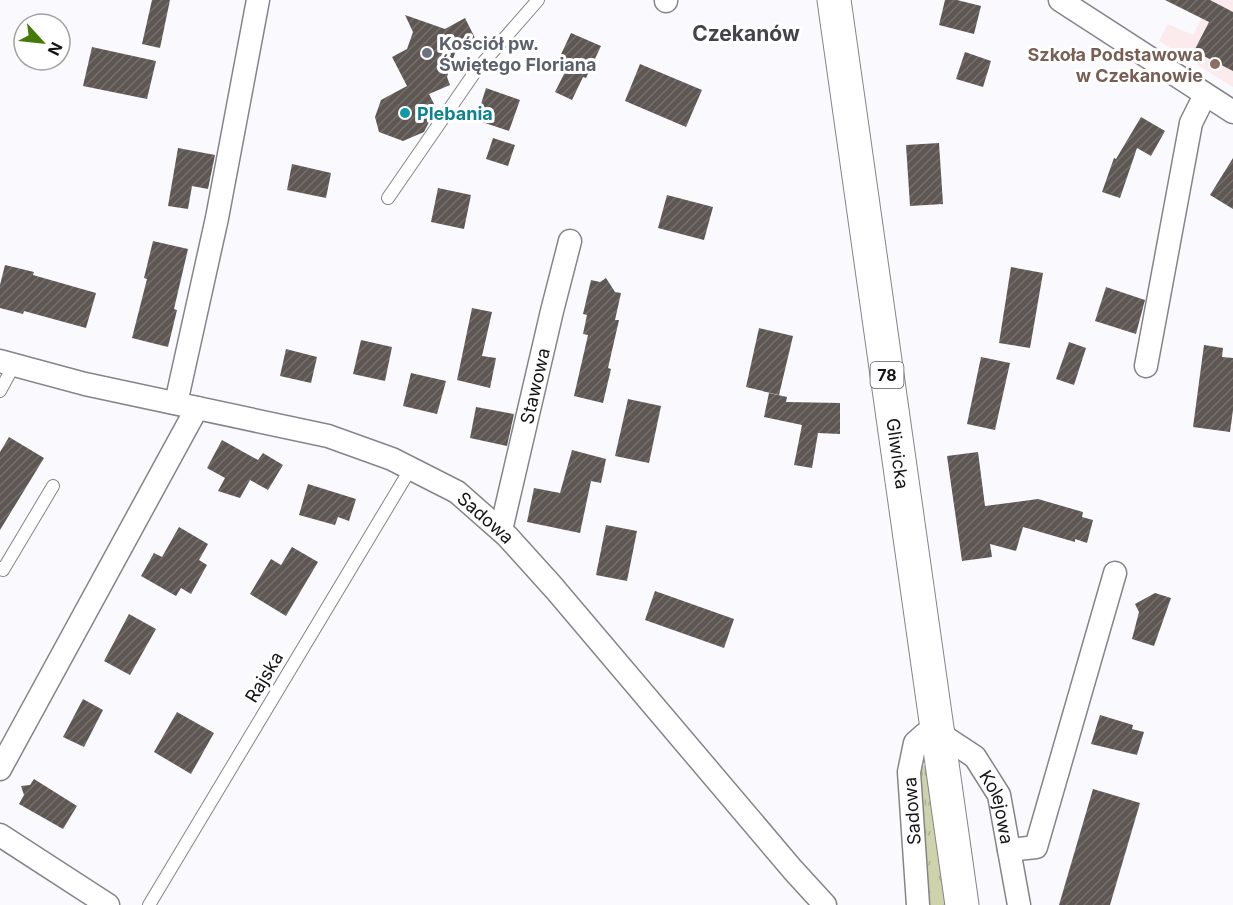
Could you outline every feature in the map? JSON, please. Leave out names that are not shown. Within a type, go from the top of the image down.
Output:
[{"type":"main road","name":"Gliwicka","points":[[834,0],[962,905]]},
{"type":"street","points":[[0,769],[187,406],[217,218],[258,0]]},
{"type":"street","points":[[1060,0],[1233,112]]},
{"type":"street","points":[[1146,366],[1191,123],[1205,95]]},
{"type":"street","name":"Stawowa","points":[[501,530],[570,241]]},
{"type":"street","name":"Sadowa","points":[[7,363],[85,384],[328,436],[392,459],[457,492],[501,530],[562,597],[825,905]]},
{"type":"street","points":[[1009,850],[1036,847],[1115,573]]},
{"type":"street","name":"Sadowa","points":[[918,905],[909,772],[915,743],[925,734],[937,732]]},
{"type":"street","name":"Kolejowa","points":[[937,732],[975,757],[999,795],[1018,905]]},
{"type":"street","points":[[0,835],[108,905]]},
{"type":"lane","points":[[388,198],[475,72],[538,0]]},
{"type":"lane","points":[[0,392],[7,363]]},
{"type":"lane","name":"Rajska","points":[[149,905],[411,468]]},
{"type":"lane","points":[[1,571],[53,486]]},
{"type":"shaded area","name":"Szkoła Podstawowa w Czekanowie","points":[[1211,0],[1233,0],[1233,87],[1159,41],[1168,24],[1193,35]]},
{"type":"green space","points":[[919,765],[928,766],[946,905],[921,905]]},
{"type":"building","points":[[152,0],[170,0],[160,48],[142,44]]},
{"type":"building","points":[[945,0],[957,0],[981,6],[974,34],[939,25]]},
{"type":"building","points":[[1165,0],[1210,0],[1233,12],[1233,71],[1194,51],[1209,22]]},
{"type":"building","points":[[405,15],[445,29],[465,18],[475,38],[457,47],[447,77],[450,85],[429,94],[436,108],[424,132],[403,141],[379,132],[375,117],[381,100],[407,86],[392,57],[407,49],[413,32]]},
{"type":"building","points":[[571,33],[601,46],[586,78],[583,77],[572,100],[555,92],[566,70],[556,65]]},
{"type":"building","points":[[92,47],[156,61],[147,99],[83,86]]},
{"type":"building","points":[[965,52],[991,61],[983,87],[956,79]]},
{"type":"building","points":[[640,64],[702,90],[686,127],[625,101]]},
{"type":"building","points":[[486,88],[520,100],[509,131],[476,120]]},
{"type":"building","points":[[1141,117],[1165,131],[1151,156],[1137,148],[1120,198],[1102,192],[1114,158],[1116,159]]},
{"type":"building","points":[[493,138],[515,145],[508,166],[486,159]]},
{"type":"building","points":[[939,143],[943,204],[910,206],[906,145]]},
{"type":"building","points":[[178,148],[215,155],[208,189],[192,186],[188,209],[168,206]]},
{"type":"building","points":[[1233,158],[1233,209],[1210,195]]},
{"type":"building","points":[[292,164],[331,173],[326,198],[287,190]]},
{"type":"building","points":[[438,188],[471,195],[464,229],[431,222]]},
{"type":"building","points":[[667,195],[713,207],[704,240],[658,228]]},
{"type":"building","points":[[153,241],[188,249],[168,347],[132,338],[147,279],[144,278]]},
{"type":"building","points":[[5,265],[34,272],[33,275],[96,293],[86,328],[24,311],[23,314],[0,308],[0,285]]},
{"type":"building","points":[[1011,267],[1043,273],[1030,348],[999,343]]},
{"type":"building","points":[[606,278],[615,292],[621,293],[615,320],[619,320],[608,368],[611,369],[603,403],[574,396],[588,335],[583,334],[587,315],[583,314],[591,280],[600,282]]},
{"type":"building","points":[[1106,287],[1145,300],[1136,334],[1095,321]]},
{"type":"building","points":[[472,308],[492,312],[482,356],[496,358],[490,388],[457,380]]},
{"type":"building","points":[[759,328],[793,336],[779,395],[746,387]]},
{"type":"building","points":[[361,340],[392,347],[385,381],[353,374]]},
{"type":"building","points":[[1069,342],[1086,348],[1074,385],[1056,379]]},
{"type":"building","points":[[1204,345],[1223,348],[1222,357],[1233,358],[1233,410],[1230,432],[1193,427]]},
{"type":"building","points":[[286,349],[317,357],[311,383],[280,376]]},
{"type":"building","points":[[981,357],[1010,363],[995,430],[967,424]]},
{"type":"building","points":[[411,373],[446,381],[437,414],[403,406]]},
{"type":"building","points":[[769,393],[787,397],[786,402],[840,403],[840,434],[818,433],[812,468],[794,465],[802,425],[764,417]]},
{"type":"building","points":[[628,399],[661,406],[649,463],[615,456]]},
{"type":"building","points":[[476,407],[514,414],[507,446],[470,438]]},
{"type":"building","points":[[9,437],[44,458],[0,530],[0,452]]},
{"type":"building","points":[[222,440],[258,460],[263,453],[283,465],[268,490],[250,480],[240,498],[218,491],[225,478],[207,468]]},
{"type":"building","points":[[572,450],[606,459],[601,483],[591,481],[580,533],[527,522],[534,488],[560,493]]},
{"type":"building","points":[[978,452],[985,506],[1038,499],[1083,512],[1082,517],[1093,520],[1087,543],[1075,539],[1075,542],[1023,527],[1016,551],[990,544],[992,557],[962,561],[947,456]]},
{"type":"building","points":[[308,484],[356,499],[349,521],[338,517],[335,525],[299,515]]},
{"type":"building","points":[[606,525],[637,531],[627,581],[596,575]]},
{"type":"building","points":[[179,527],[208,544],[199,560],[207,565],[191,594],[181,588],[176,596],[141,576],[154,553],[162,557]]},
{"type":"building","points":[[292,547],[318,562],[286,616],[250,594],[271,559],[281,565]]},
{"type":"building","points":[[655,591],[734,619],[724,648],[645,620]]},
{"type":"building","points":[[1155,593],[1171,598],[1154,646],[1132,639],[1139,612],[1135,604]]},
{"type":"building","points":[[129,614],[156,629],[130,675],[104,661]]},
{"type":"building","points":[[83,699],[103,710],[84,747],[63,737]]},
{"type":"building","points":[[177,712],[214,733],[191,774],[154,752]]},
{"type":"building","points":[[1100,715],[1133,725],[1132,729],[1144,732],[1137,755],[1091,744]]},
{"type":"building","points":[[34,779],[77,806],[63,829],[19,804],[24,795],[21,786],[30,785]]},
{"type":"building","points":[[1093,789],[1140,803],[1110,905],[1059,905]]},
{"type":"place","name":"Kościół pw. Świętego Floriana","points":[[427,53]]},
{"type":"place","name":"Szkoła Podstawowa w Czekanowie","points":[[1215,64]]},
{"type":"place","name":"Plebania","points":[[405,113]]},
{"type":"district","name":"Czekanów","points":[[746,33]]}]
